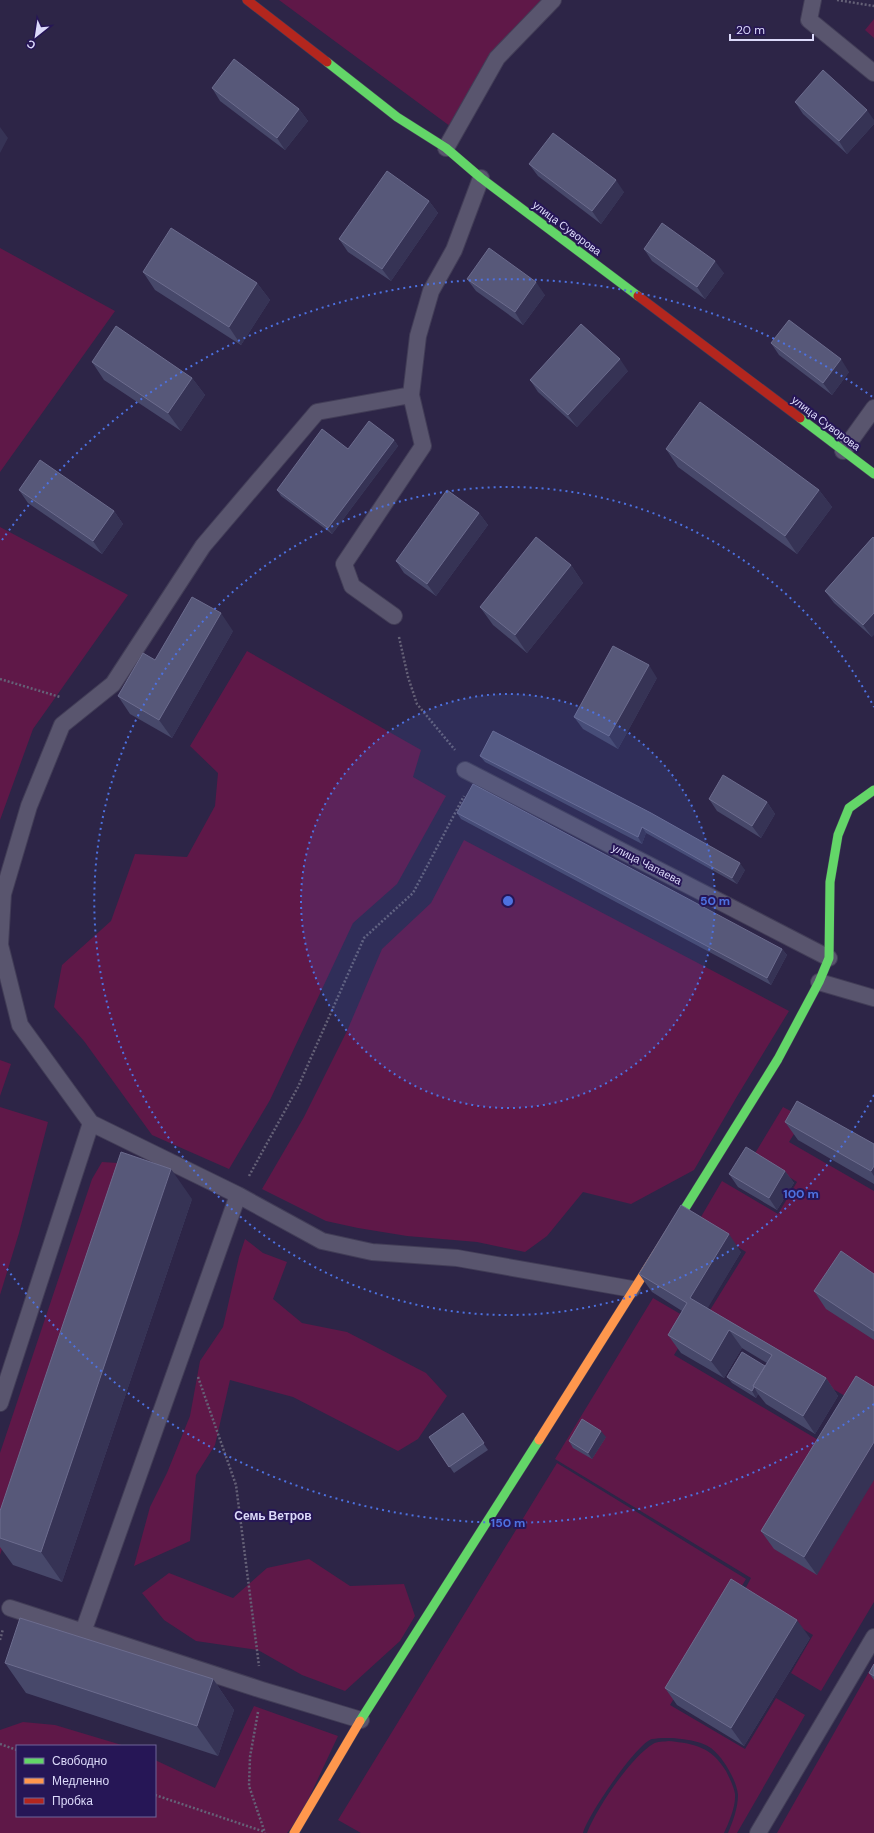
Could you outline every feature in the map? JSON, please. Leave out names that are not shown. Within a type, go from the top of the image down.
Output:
[{"type":"street","name":"улица Суворова","points":[[247,0],[397,117],[446,148],[481,178],[874,474]]},
{"type":"street","points":[[294,1833],[361,1720],[479,1537],[632,1289],[778,1058],[820,982],[829,958],[830,882],[838,835],[849,808],[874,790]]},
{"type":"lane","points":[[446,148],[497,58],[552,0]]},
{"type":"lane","points":[[812,0],[809,20],[874,73]]},
{"type":"lane","points":[[394,616],[352,586],[344,564],[423,446],[411,395],[418,336],[431,290],[454,250],[481,178]]},
{"type":"lane","points":[[411,395],[317,412],[203,546],[113,684],[62,725],[29,806],[3,894],[0,945],[20,1025],[91,1123],[238,1195],[322,1240],[372,1252],[457,1258],[632,1289]]},
{"type":"lane","points":[[843,451],[874,408]]},
{"type":"lane","name":"улица Чапаева","points":[[470,773],[829,958]]},
{"type":"lane","points":[[820,982],[874,998]]},
{"type":"lane","points":[[0,1403],[91,1123]]},
{"type":"lane","points":[[83,1632],[238,1195]]},
{"type":"lane","points":[[10,1608],[262,1690],[361,1720]]},
{"type":"lane","points":[[758,1833],[874,1636]]},
{"type":"path","points":[[837,0],[874,6]]},
{"type":"path","points":[[238,1195],[298,1087],[364,938],[413,893],[470,773],[417,704],[408,677],[394,616]]},
{"type":"path","points":[[0,679],[24,688],[88,705]]},
{"type":"path","points":[[186,1343],[236,1485],[262,1690],[250,1757],[249,1786],[265,1832]]},
{"type":"path","points":[[0,1744],[16,1750]]},
{"type":"path","points":[[156,1796],[272,1833]]},
{"type":"shaded area","points":[[279,0],[544,0],[458,132]]},
{"type":"shaded area","points":[[874,19],[874,38],[865,30]]},
{"type":"shaded area","points":[[0,248],[115,311],[0,472]]},
{"type":"shaded area","points":[[0,527],[128,595],[33,729],[0,820]]},
{"type":"shaded area","points":[[247,651],[421,750],[413,777],[446,796],[397,884],[353,923],[270,1100],[229,1169],[152,1135],[84,1041],[54,1007],[62,965],[111,921],[135,854],[187,857],[215,806],[218,773],[190,746]]},
{"type":"shaded area","points":[[464,840],[789,1011],[694,1170],[631,1204],[583,1192],[547,1236],[525,1252],[477,1242],[407,1236],[326,1221],[262,1189],[304,1117],[347,1031],[382,949],[431,903]]},
{"type":"shaded area","points":[[0,1060],[11,1064],[0,1096]]},
{"type":"shaded area","points":[[0,1107],[48,1122],[19,1233],[0,1295]]},
{"type":"shaded area","points":[[783,1107],[804,1118],[789,1142],[874,1191],[874,1602],[821,1691],[791,1673],[813,1635],[743,1593],[751,1578],[555,1459],[653,1298],[694,1322],[674,1355],[820,1441],[845,1396],[707,1315],[746,1252],[698,1222],[722,1181],[778,1214],[797,1182],[754,1155]]},
{"type":"shaded area","points":[[102,1162],[118,1163],[46,1412],[0,1555],[0,1453],[92,1179]]},
{"type":"shaded area","points":[[245,1239],[263,1253],[287,1262],[273,1299],[302,1323],[347,1332],[426,1373],[447,1396],[418,1439],[398,1451],[293,1397],[230,1380],[215,1445],[196,1475],[190,1541],[134,1566],[150,1507],[167,1473],[190,1416],[200,1361],[223,1327],[239,1257]]},
{"type":"shaded area","points":[[557,1463],[746,1579],[670,1705],[745,1749],[776,1698],[805,1715],[737,1833],[728,1833],[736,1810],[738,1795],[735,1783],[725,1763],[716,1752],[699,1742],[666,1738],[652,1739],[645,1743],[635,1753],[613,1781],[586,1824],[583,1833],[361,1833],[338,1820]]},
{"type":"shaded area","points":[[309,1559],[350,1586],[404,1584],[415,1616],[400,1641],[345,1691],[302,1675],[258,1650],[196,1641],[164,1620],[142,1593],[169,1573],[233,1598],[267,1568]]},
{"type":"shaded area","points":[[874,1663],[874,1833],[777,1833]]},
{"type":"shaded area","points":[[254,1706],[338,1736],[300,1817],[287,1833],[0,1833],[0,1730],[23,1722],[55,1725],[122,1745],[16,1745],[16,1817],[156,1817],[156,1760],[215,1788]]},
{"type":"shaded area","points":[[669,1741],[695,1745],[702,1748],[715,1757],[726,1771],[734,1788],[735,1799],[732,1814],[724,1833],[587,1833],[598,1811],[615,1784],[635,1760],[655,1743]]},
{"type":"building","points":[[234,59],[299,109],[277,138],[212,88]]},
{"type":"building","points":[[823,70],[867,110],[839,141],[795,102]]},
{"type":"building","points":[[553,133],[616,180],[592,211],[529,164]]},
{"type":"building","points":[[387,171],[429,201],[382,269],[339,239]]},
{"type":"building","points":[[662,223],[715,261],[697,287],[644,249]]},
{"type":"building","points":[[171,228],[257,283],[229,327],[143,272]]},
{"type":"building","points":[[489,248],[536,282],[515,312],[467,279]]},
{"type":"building","points":[[789,320],[841,359],[823,383],[771,343]]},
{"type":"building","points":[[581,324],[620,359],[568,415],[530,380]]},
{"type":"building","points":[[116,326],[192,378],[168,413],[92,362]]},
{"type":"building","points":[[700,402],[819,490],[785,536],[666,449]]},
{"type":"building","points":[[369,421],[394,440],[328,528],[277,490],[322,429],[348,449]]},
{"type":"building","points":[[40,460],[114,511],[93,541],[19,490]]},
{"type":"building","points":[[447,490],[479,513],[427,584],[396,561]]},
{"type":"building","points":[[536,537],[571,565],[515,635],[480,607]]},
{"type":"building","points":[[873,537],[874,613],[863,625],[825,591]]},
{"type":"building","points":[[192,597],[221,613],[159,720],[118,696],[143,653],[155,660]]},
{"type":"building","points":[[613,646],[649,665],[609,736],[574,717]]},
{"type":"building","points":[[493,731],[651,813],[740,863],[732,878],[642,827],[638,837],[480,756]]},
{"type":"building","points":[[723,775],[767,802],[752,826],[709,799]]},
{"type":"building","points":[[473,784],[782,949],[767,978],[457,813]]},
{"type":"building","points":[[797,1101],[874,1144],[874,1166],[871,1171],[785,1122]]},
{"type":"building","points":[[746,1147],[785,1171],[769,1198],[729,1174]]},
{"type":"building","points":[[121,1152],[171,1169],[41,1552],[0,1538],[0,1511]]},
{"type":"building","points":[[681,1205],[729,1234],[690,1298],[826,1378],[803,1416],[753,1386],[772,1355],[729,1330],[711,1361],[668,1335],[687,1303],[639,1274]]},
{"type":"building","points":[[841,1251],[874,1274],[874,1331],[814,1291]]},
{"type":"building","points":[[742,1352],[765,1366],[753,1386],[752,1391],[727,1377]]},
{"type":"building","points":[[856,1376],[874,1387],[874,1442],[804,1557],[761,1531]]},
{"type":"building","points":[[463,1413],[484,1443],[449,1467],[429,1437]]},
{"type":"building","points":[[582,1419],[601,1431],[588,1453],[569,1441]]},
{"type":"building","points":[[731,1579],[797,1620],[731,1728],[665,1688]]},
{"type":"building","points":[[20,1618],[213,1679],[197,1726],[5,1663]]},
{"type":"building","points":[[874,1664],[874,1676],[869,1673]]},
{"type":"traffic: fast","points":[[327,62],[397,117],[446,148],[481,178],[638,296]]},
{"type":"traffic: fast","points":[[800,418],[874,474]]},
{"type":"traffic: fast","points":[[679,1218],[778,1059],[819,982],[829,958],[830,882],[838,835],[849,808],[874,790]]},
{"type":"traffic: fast","points":[[360,1721],[539,1440]]},
{"type":"traffic: slow","points":[[539,1440],[679,1218]]},
{"type":"traffic: slow","points":[[294,1833],[360,1721]]},
{"type":"traffic: jam","points":[[247,0],[327,62]]},
{"type":"traffic: jam","points":[[638,296],[800,418]]},
{"type":"district","name":"Семь Ветров","points":[[273,1516]]}]
